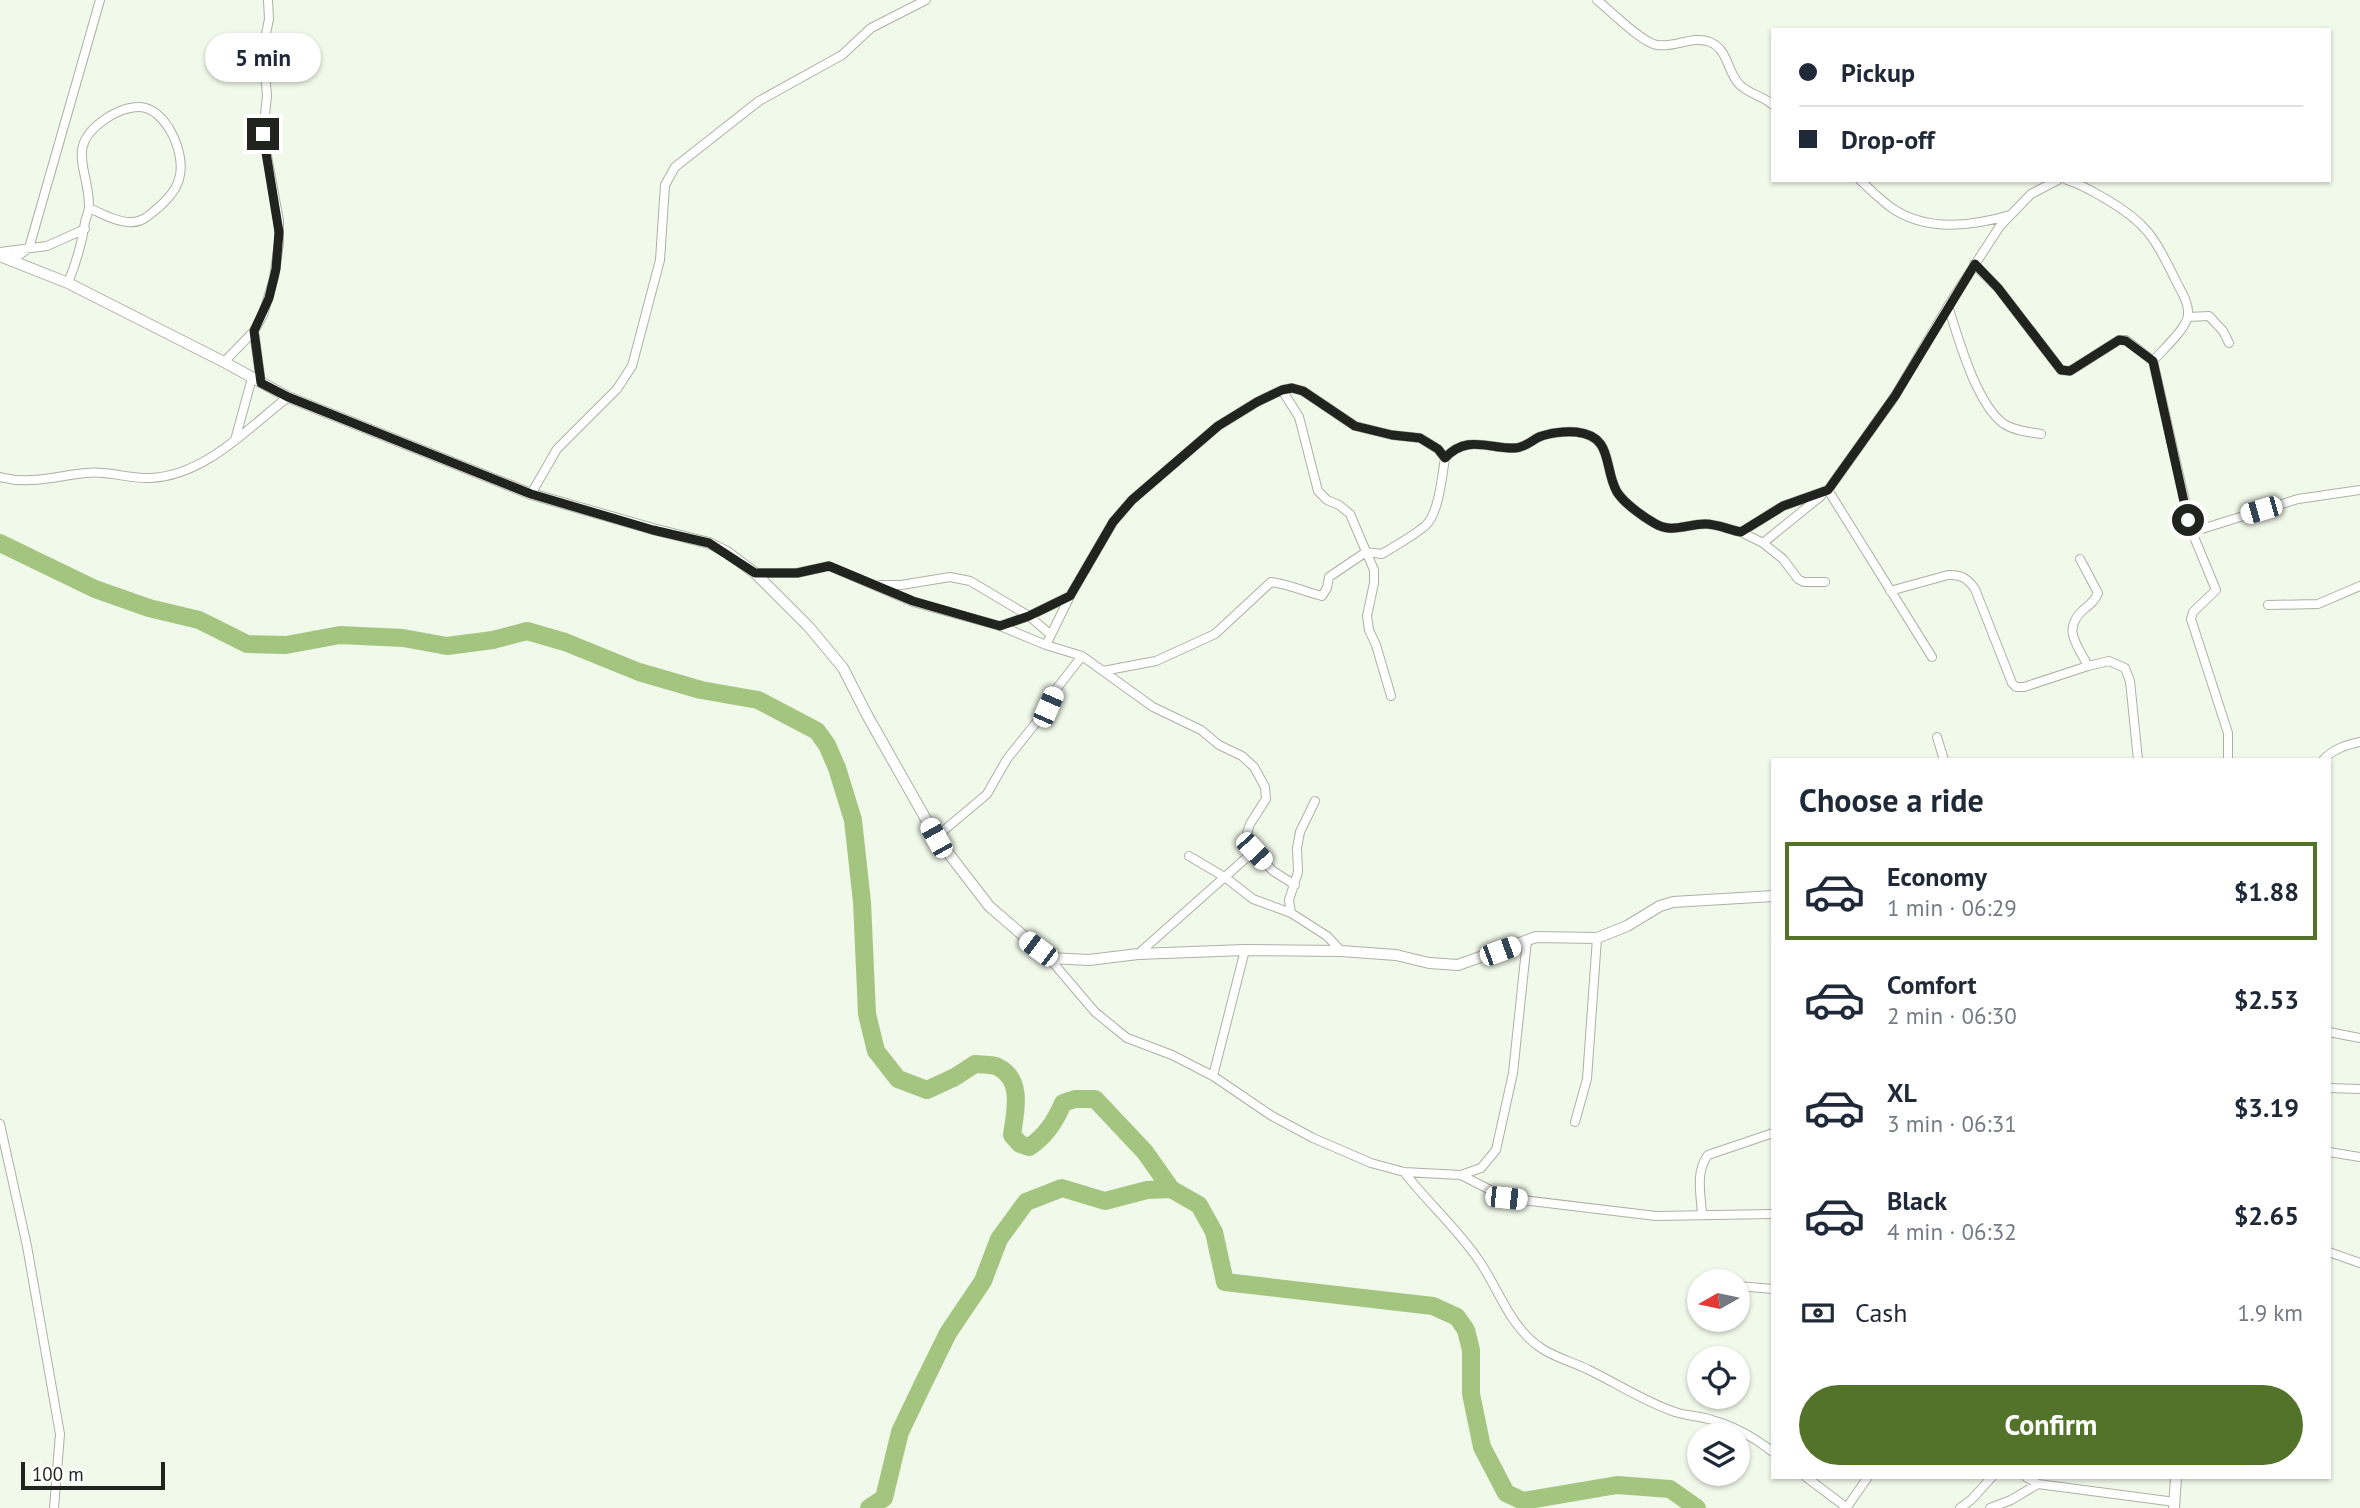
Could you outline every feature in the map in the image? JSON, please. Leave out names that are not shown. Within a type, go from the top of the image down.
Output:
[{"type":"street","points":[[11,261],[29,248],[100,0]]},
{"type":"street","points":[[224,362],[254,331],[269,298],[276,269],[279,232],[263,134],[267,96],[263,48],[269,19],[268,0]]},
{"type":"street","points":[[531,494],[557,449],[617,389],[632,366],[660,260],[665,185],[676,167],[759,101],[842,55],[872,28],[926,0]]},
{"type":"street","points":[[1597,0],[1643,39],[1655,45],[1666,46],[1697,40],[1713,43],[1725,56],[1740,85],[1771,104]]},
{"type":"street","points":[[68,283],[80,250],[89,208],[82,158],[82,145],[87,133],[108,116],[122,110],[139,107],[158,115],[173,135],[179,149],[180,178],[172,192],[160,206],[138,222],[124,222],[89,208]]},
{"type":"street","points":[[1862,182],[1889,206],[1919,222],[1958,225],[1983,223],[2010,215]]},
{"type":"street","points":[[1763,543],[1825,492],[1895,396],[1948,306],[2000,226],[2031,194],[2054,182]]},
{"type":"street","points":[[2073,182],[2128,212],[2148,230],[2186,303],[2188,317],[2184,327],[2153,361]]},
{"type":"street","points":[[0,254],[47,246],[85,229]]},
{"type":"street","points":[[0,254],[11,261],[68,283],[288,397],[531,494],[653,530],[709,543],[755,573],[809,627],[842,667],[936,838],[989,906],[1049,958],[1095,1012],[1127,1038],[1172,1055],[1213,1076],[1272,1116],[1314,1138],[1371,1163],[1404,1172],[1461,1175],[1481,1168],[1496,1150],[1513,1073],[1527,940]]},
{"type":"street","points":[[1975,264],[1998,288],[2061,370],[2070,371],[2119,340],[2126,341],[2153,361],[2188,520],[2216,590],[2193,612],[2191,625],[2228,733],[2228,758]]},
{"type":"street","points":[[1948,306],[1967,363],[1988,405],[2003,424],[2021,431],[2041,434]]},
{"type":"street","points":[[2188,317],[2209,316],[2223,331],[2229,343]]},
{"type":"street","points":[[234,440],[256,380],[254,331]]},
{"type":"street","points":[[1045,645],[1113,522],[1132,500],[1218,426],[1282,390],[1292,388],[1303,391],[1355,426],[1392,435],[1420,438],[1438,449],[1445,458]]},
{"type":"street","points":[[1282,390],[1299,417],[1318,491],[1326,500],[1339,505],[1350,514],[1374,570],[1367,616],[1369,631],[1376,645],[1391,696]]},
{"type":"street","points":[[0,477],[28,482],[87,472],[131,478],[179,474],[212,456],[288,397]]},
{"type":"street","points":[[1103,671],[1156,661],[1215,634],[1271,582],[1290,585],[1322,596],[1329,577],[1366,552],[1382,554],[1425,526],[1432,517],[1445,458],[1452,451],[1469,444],[1518,448],[1541,436],[1577,432],[1595,438],[1603,444],[1618,492],[1654,524],[1675,528],[1718,525],[1741,532],[1763,543],[1783,559],[1798,579],[1810,583],[1825,582]]},
{"type":"street","points":[[2192,531],[2298,499],[2360,490]]},
{"type":"street","points":[[1741,532],[1783,506],[1825,492]]},
{"type":"street","points":[[1825,492],[1932,657]]},
{"type":"street","points":[[2080,559],[2098,593],[2095,600],[2073,620],[2071,626],[2088,666]]},
{"type":"street","points":[[755,573],[797,573],[829,566],[913,601],[1000,626],[1045,645],[1082,656],[1153,707],[1201,730],[1219,745],[1242,756],[1254,767],[1265,787],[1266,799],[1247,833],[1254,851],[1273,872],[1295,885]]},
{"type":"street","points":[[1890,591],[1955,574],[1969,580],[2016,687],[2024,687],[2109,661],[2123,665],[2130,681],[2138,758]]},
{"type":"street","points":[[874,584],[901,585],[950,577],[970,581],[1029,616],[1051,635]]},
{"type":"street","points":[[2268,605],[2318,604],[2360,586]]},
{"type":"street","points":[[1000,626],[1029,616],[1070,596]]},
{"type":"street","points":[[936,838],[987,794],[1007,759],[1039,719],[1054,692],[1082,656]]},
{"type":"street","points":[[1937,737],[1943,758]]},
{"type":"street","points":[[2324,758],[2329,752],[2360,742]]},
{"type":"street","points":[[1291,913],[1289,900],[1298,872],[1297,848],[1300,832],[1315,801]]},
{"type":"street","points":[[1138,954],[1254,851]]},
{"type":"street","points":[[1189,856],[1253,898],[1291,913],[1327,936],[1340,951]]},
{"type":"street","points":[[1049,958],[1089,960],[1138,954],[1245,950],[1340,951],[1395,955],[1458,965],[1536,937],[1597,938],[1628,926],[1660,906],[1673,902],[1771,896]]},
{"type":"street","points":[[1575,1122],[1587,1079],[1597,938]]},
{"type":"street","points":[[1213,1076],[1245,950]]},
{"type":"street","points":[[2331,1032],[2360,1038]]},
{"type":"street","points":[[2331,1088],[2360,1089]]},
{"type":"street","points":[[0,1124],[27,1246],[60,1434],[54,1508]]},
{"type":"street","points":[[1702,1215],[1699,1174],[1708,1155],[1771,1134]]},
{"type":"street","points":[[2331,1152],[2360,1157]]},
{"type":"street","points":[[1404,1172],[1423,1197],[1458,1233],[1481,1263],[1496,1294],[1521,1332],[1539,1347],[1559,1359],[1587,1369],[1649,1403],[1678,1413],[1712,1419],[1747,1434],[1771,1451]]},
{"type":"street","points":[[1461,1175],[1506,1198],[1656,1216],[1771,1214]]},
{"type":"street","points":[[2331,1253],[2360,1263]]},
{"type":"street","points":[[1750,1287],[1771,1289]]},
{"type":"street","points":[[1815,1480],[1847,1508],[1867,1479]]},
{"type":"street","points":[[1960,1508],[1990,1479]]},
{"type":"street","points":[[2029,1479],[2038,1484],[2175,1505],[2176,1479]]},
{"type":"street","points":[[1990,1508],[2011,1500],[2038,1484]]},
{"type":"waterway","points":[[0,543],[95,589],[149,608],[199,620],[247,644],[286,645],[340,635],[403,638],[447,646],[493,640],[527,631],[565,642],[639,672],[701,690],[758,700],[817,731],[827,745],[837,768],[853,820],[862,902],[867,1014],[876,1051],[898,1079],[927,1090],[975,1064],[998,1067],[1012,1080],[1015,1088],[1016,1107],[1012,1135],[1020,1144],[1029,1147],[1049,1128],[1063,1103],[1075,1099],[1095,1099],[1145,1152],[1171,1189]]},
{"type":"waterway","points":[[869,1508],[884,1498],[900,1432],[948,1333],[983,1281],[999,1239],[1026,1202],[1062,1188],[1105,1201],[1147,1190],[1171,1189],[1199,1205],[1214,1232],[1225,1282],[1433,1306],[1457,1317],[1466,1330],[1471,1350],[1471,1394],[1482,1447],[1506,1493],[1523,1501],[1617,1485],[1670,1489],[1697,1508]]},
{"type":"route","points":[[263,134],[279,232],[276,269],[269,298],[254,331],[261,383],[288,397],[531,494],[653,530],[709,543],[727,552],[755,573],[797,573],[829,566],[913,601],[1000,626],[1029,616],[1070,596],[1113,522],[1132,500],[1218,426],[1257,402],[1292,388],[1303,391],[1355,426],[1392,435],[1420,438],[1438,449],[1445,458],[1452,451],[1469,444],[1518,448],[1541,436],[1577,432],[1603,444],[1618,492],[1654,524],[1667,528],[1718,525],[1741,532],[1783,506],[1828,490],[1895,396],[1975,264],[1998,288],[2061,370],[2065,372],[2076,369],[2119,340],[2126,341],[2153,361],[2188,520]]}]
